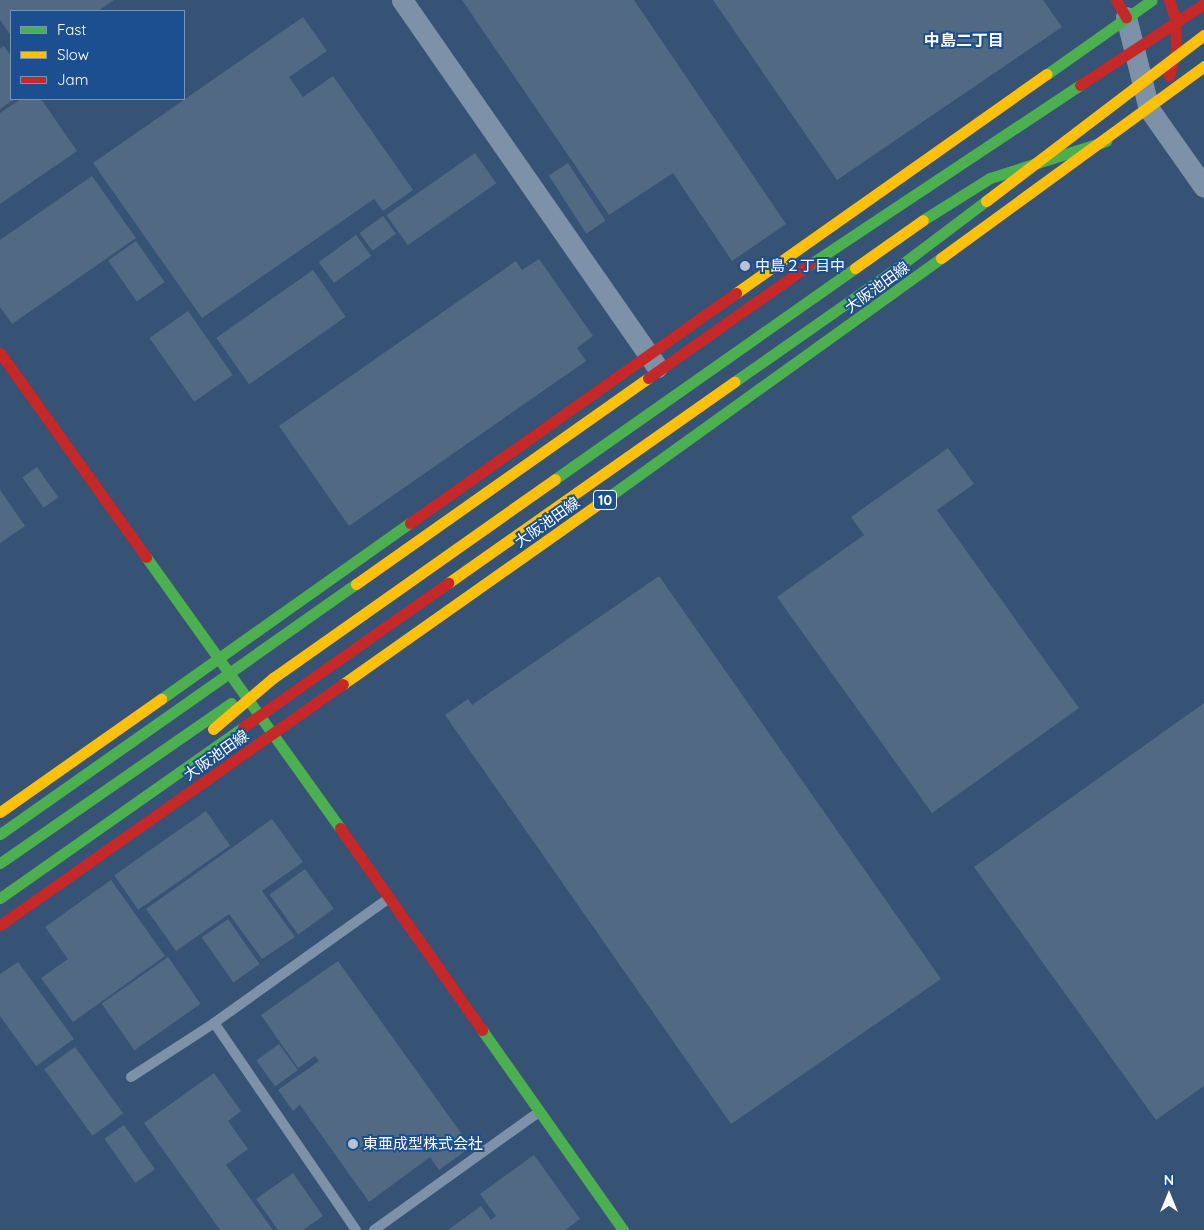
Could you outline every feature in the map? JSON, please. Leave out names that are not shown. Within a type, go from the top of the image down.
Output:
[{"type":"main road","points":[[0,812],[649,355],[1121,9],[1152,0]]},
{"type":"main road","points":[[1149,109],[1168,80],[1176,51],[1175,18],[1169,0]]},
{"type":"main road","points":[[0,834],[858,231],[1204,4]]},
{"type":"main road","points":[[0,898],[901,265],[1204,35]]},
{"type":"main road","name":"大阪池田線","points":[[0,925],[703,431],[1149,109],[1204,66]]},
{"type":"main road","points":[[85,838],[273,678],[923,220],[990,178],[1076,153],[1106,140]]},
{"type":"main road","points":[[0,353],[217,658],[273,733],[623,1230]]},
{"type":"main road","points":[[0,863],[245,694]]},
{"type":"street","points":[[402,0],[703,431]]},
{"type":"street","points":[[1121,9],[1149,109],[1204,187]]},
{"type":"lane","points":[[131,1077],[214,1023],[389,898]]},
{"type":"lane","points":[[214,1023],[356,1230]]},
{"type":"lane","points":[[374,1230],[540,1111]]},
{"type":"building","points":[[0,0],[114,0],[99,10],[10,10],[10,35],[0,20]]},
{"type":"building","points":[[462,0],[634,0],[786,224],[732,261],[673,173],[609,215]]},
{"type":"building","points":[[713,0],[1043,0],[1062,27],[837,180]]},
{"type":"building","points":[[303,17],[327,51],[289,77],[303,97],[333,76],[413,190],[383,211],[374,199],[202,318],[93,163]]},
{"type":"building","points":[[4,46],[10,55],[10,100],[14,100],[0,109],[0,49]]},
{"type":"building","points":[[20,100],[42,100],[77,151],[0,204],[0,113]]},
{"type":"building","points":[[475,153],[496,183],[408,245],[387,215]]},
{"type":"building","points":[[568,163],[606,221],[586,233],[549,176]]},
{"type":"building","points":[[92,176],[136,238],[12,324],[0,307],[0,240]]},
{"type":"building","points":[[383,216],[396,234],[372,251],[360,233]]},
{"type":"building","points":[[356,235],[371,256],[334,283],[319,262]]},
{"type":"building","points":[[136,241],[165,282],[137,301],[108,261]]},
{"type":"building","points":[[539,259],[593,336],[577,348],[586,361],[349,526],[279,426],[516,261],[522,270]]},
{"type":"building","points":[[313,270],[346,317],[249,384],[216,338]]},
{"type":"building","points":[[188,311],[233,375],[194,402],[149,338]]},
{"type":"building","points":[[948,448],[974,484],[937,510],[1079,708],[932,813],[777,597],[864,535],[851,517]]},
{"type":"building","points":[[37,467],[58,497],[43,508],[22,477]]},
{"type":"building","points":[[0,490],[25,526],[0,543]]},
{"type":"building","points":[[659,576],[941,979],[731,1124],[445,715],[468,699],[472,705]]},
{"type":"building","points":[[1204,703],[1204,1086],[1156,1120],[974,867]]},
{"type":"building","points":[[206,811],[230,845],[138,910],[114,875]]},
{"type":"building","points":[[272,819],[303,862],[262,891],[295,937],[262,959],[229,914],[176,951],[146,909]]},
{"type":"building","points":[[305,869],[334,909],[298,935],[269,895]]},
{"type":"building","points":[[111,880],[165,956],[73,1022],[41,978],[68,959],[45,927]]},
{"type":"building","points":[[228,919],[260,964],[233,982],[202,937]]},
{"type":"building","points":[[168,957],[201,1004],[134,1050],[102,1003]]},
{"type":"building","points":[[338,961],[471,1147],[439,1170],[430,1157],[369,1202],[300,1105],[293,1111],[278,1090],[319,1061],[315,1056],[298,1068],[261,1015]]},
{"type":"building","points":[[18,962],[74,1039],[36,1066],[0,1016],[0,974]]},
{"type":"building","points":[[279,1044],[298,1070],[275,1086],[256,1060]]},
{"type":"building","points":[[75,1047],[123,1113],[92,1136],[44,1069]]},
{"type":"building","points":[[214,1073],[241,1111],[228,1121],[248,1149],[226,1165],[273,1230],[220,1230],[144,1123]]},
{"type":"building","points":[[124,1125],[155,1169],[135,1183],[104,1139]]},
{"type":"building","points":[[534,1155],[580,1219],[565,1230],[448,1230],[481,1206],[491,1220],[496,1216],[480,1194]]},
{"type":"building","points":[[293,1173],[323,1216],[303,1230],[278,1230],[256,1199]]},
{"type":"traffic: fast","points":[[1047,74],[1152,0]]},
{"type":"traffic: fast","points":[[809,265],[1080,85]]},
{"type":"traffic: fast","points":[[923,220],[990,178],[1106,141]]},
{"type":"traffic: fast","points":[[734,382],[901,265],[986,201]]},
{"type":"traffic: fast","points":[[607,498],[941,258]]},
{"type":"traffic: fast","points":[[555,479],[855,268]]},
{"type":"traffic: fast","points":[[161,699],[410,523]]},
{"type":"traffic: fast","points":[[146,557],[340,828]]},
{"type":"traffic: fast","points":[[0,834],[356,584]]},
{"type":"traffic: fast","points":[[0,863],[231,703]]},
{"type":"traffic: fast","points":[[0,898],[243,727]]},
{"type":"traffic: fast","points":[[482,1030],[623,1230]]},
{"type":"traffic: slow","points":[[986,201],[1204,35]]},
{"type":"traffic: slow","points":[[941,258],[1204,66]]},
{"type":"traffic: slow","points":[[736,293],[1047,74]]},
{"type":"traffic: slow","points":[[855,268],[923,220]]},
{"type":"traffic: slow","points":[[356,584],[648,378]]},
{"type":"traffic: slow","points":[[448,583],[734,382]]},
{"type":"traffic: slow","points":[[213,729],[273,678],[555,479]]},
{"type":"traffic: slow","points":[[343,684],[607,498]]},
{"type":"traffic: slow","points":[[0,812],[161,699]]},
{"type":"traffic: jam","points":[[1116,0],[1126,17]]},
{"type":"traffic: jam","points":[[1169,0],[1175,18],[1176,51],[1169,76]]},
{"type":"traffic: jam","points":[[1080,85],[1204,4]]},
{"type":"traffic: jam","points":[[648,378],[809,265]]},
{"type":"traffic: jam","points":[[410,523],[736,293]]},
{"type":"traffic: jam","points":[[0,353],[146,557]]},
{"type":"traffic: jam","points":[[243,727],[448,583]]},
{"type":"traffic: jam","points":[[0,925],[343,684]]},
{"type":"traffic: jam","points":[[340,828],[482,1030]]},
{"type":"place","name":"中島２丁目中","points":[[745,266]]},
{"type":"place","name":"東亜成型株式会社","points":[[353,1144]]},
{"type":"district","name":"中島二丁目","points":[[964,40]]}]
